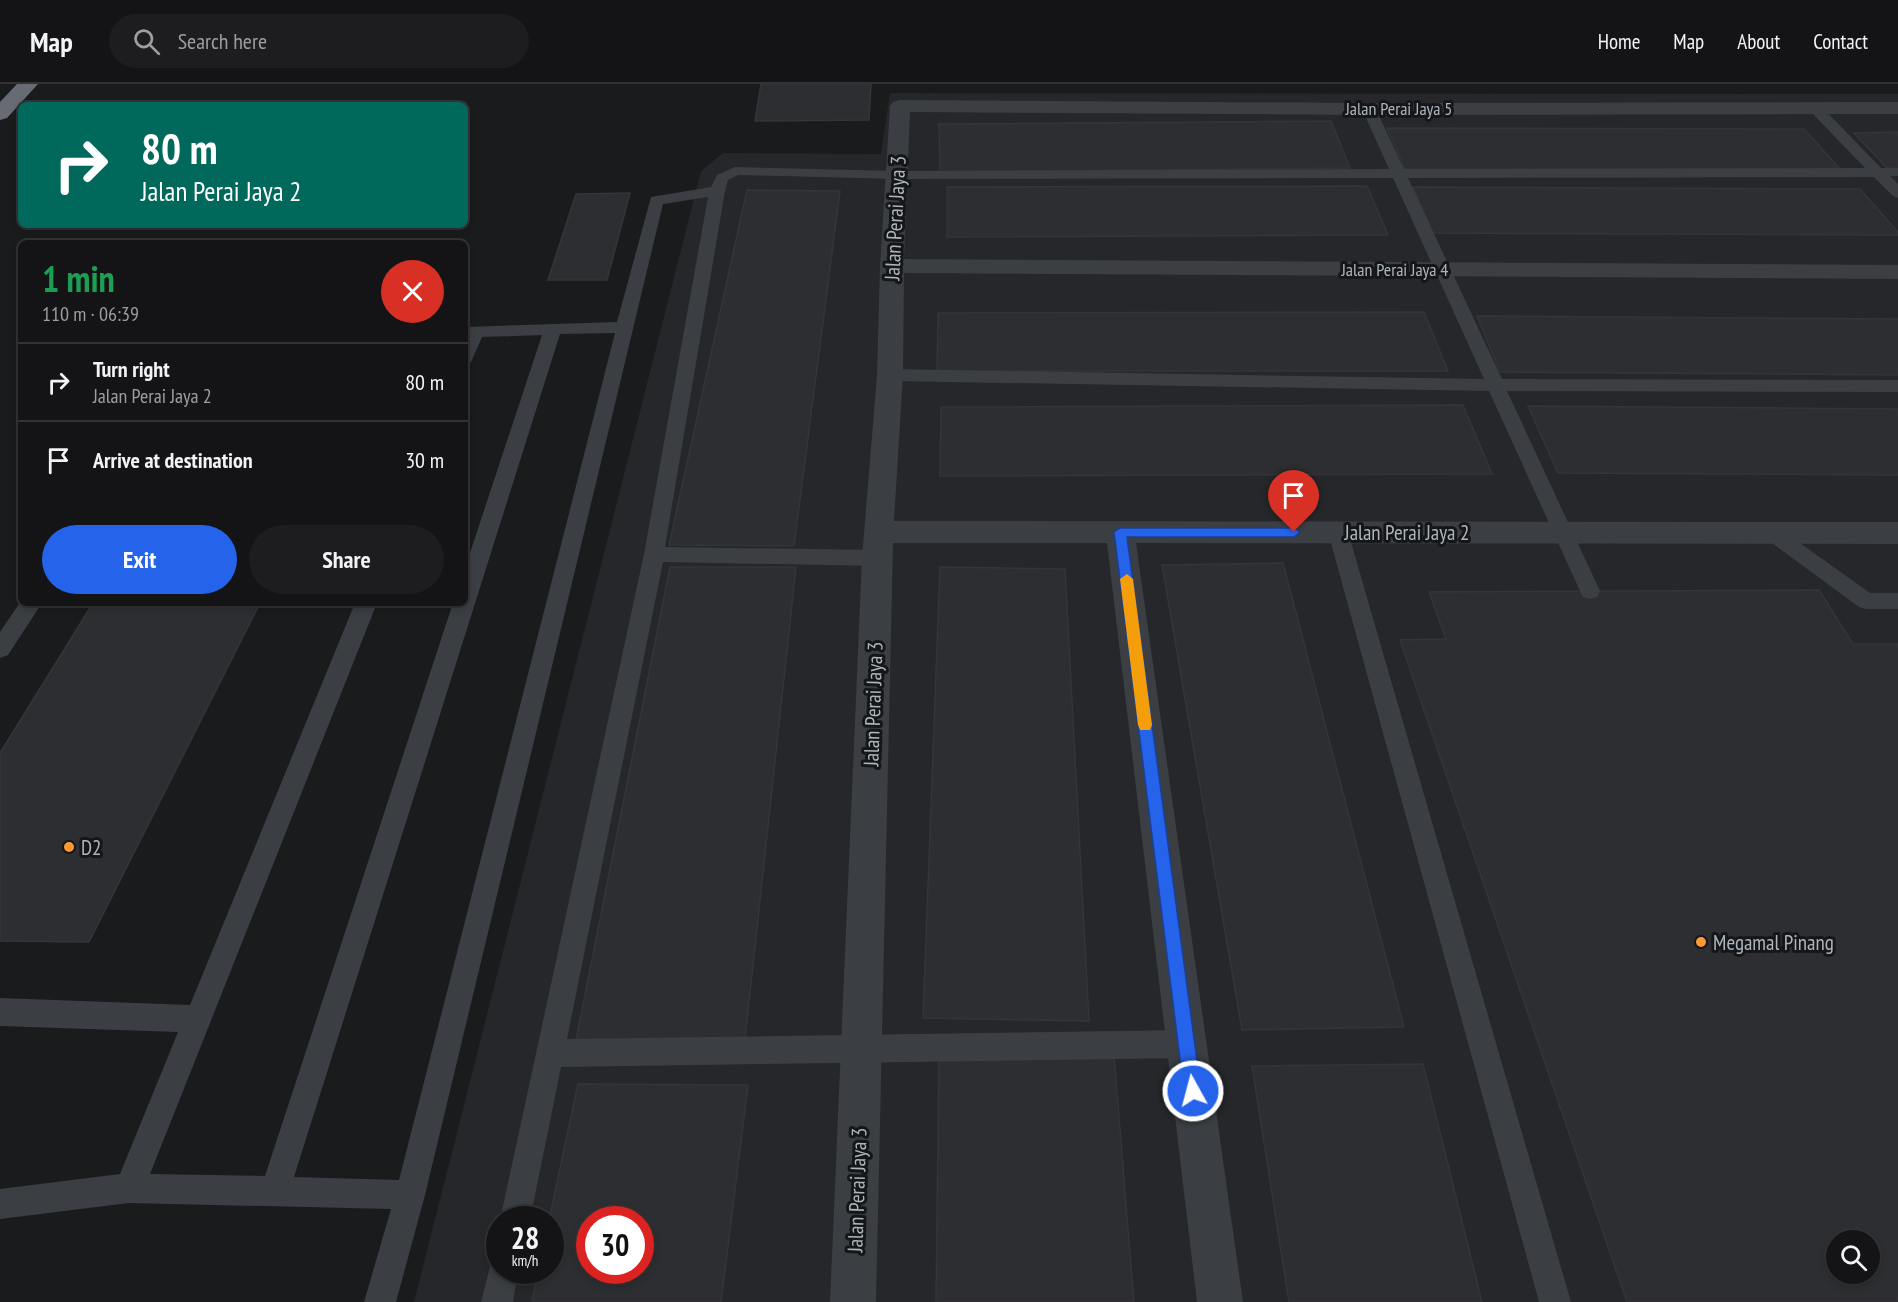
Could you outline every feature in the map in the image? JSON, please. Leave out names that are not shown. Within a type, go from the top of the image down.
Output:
[{"type":"highway","points":[[0,125],[6,107],[28,84]]},
{"type":"street","name":"Jalan Perai Jaya 5","points":[[900,106],[1369,109],[1898,108]]},
{"type":"street","name":"Jalan Perai Jaya 3","points":[[853,1302],[878,545],[890,375],[892,266],[900,106]]},
{"type":"street","name":"Jalan Perai Jaya 4","points":[[892,266],[1898,272]]},
{"type":"street","name":"Jalan Perai Jaya 2","points":[[878,545],[1120,532],[1898,532]]},
{"type":"street","points":[[1120,532],[1220,1302]]},
{"type":"lane","points":[[1814,107],[1898,193]]},
{"type":"lane","points":[[1369,109],[1590,591]]},
{"type":"lane","points":[[517,1206],[654,554],[717,191],[722,178],[735,171],[897,175],[1898,172]]},
{"type":"lane","points":[[380,1302],[410,1195],[656,200],[717,191]]},
{"type":"lane","points":[[470,332],[626,327]]},
{"type":"lane","points":[[468,593],[553,328]]},
{"type":"lane","points":[[890,375],[1494,385],[1898,386]]},
{"type":"lane","points":[[1338,532],[1556,1302]]},
{"type":"lane","points":[[1772,533],[1866,601],[1898,601]]},
{"type":"lane","points":[[654,554],[878,545]]},
{"type":"lane","points":[[0,649],[29,606]]},
{"type":"lane","points":[[129,1188],[365,606]]},
{"type":"lane","points":[[275,1191],[464,606]]},
{"type":"lane","points":[[0,1012],[197,1019]]},
{"type":"lane","points":[[549,1053],[1187,1044]]},
{"type":"lane","points":[[0,1204],[129,1188],[410,1195]]},
{"type":"lane","points":[[497,1302],[500,1284]]},
{"type":"shaded area","points":[[890,93],[1898,94],[1898,1302],[414,1302],[701,171],[723,153],[881,154]]},
{"type":"building","points":[[761,84],[871,84],[869,120],[755,121]]},
{"type":"building","points":[[1331,121],[1350,168],[940,172],[939,124]]},
{"type":"building","points":[[1387,128],[1804,129],[1841,170],[1405,169]]},
{"type":"building","points":[[1898,132],[1898,168],[1887,168],[1854,133]]},
{"type":"building","points":[[1367,186],[1388,235],[947,237],[947,187]]},
{"type":"building","points":[[1413,187],[1860,189],[1898,232],[1898,235],[1433,233]]},
{"type":"building","points":[[747,190],[840,191],[794,546],[669,545]]},
{"type":"building","points":[[630,193],[607,280],[548,280],[576,194]]},
{"type":"building","points":[[1424,312],[1448,371],[937,371],[938,313]]},
{"type":"building","points":[[1477,316],[1898,319],[1898,375],[1500,372]]},
{"type":"building","points":[[1463,405],[1492,474],[940,476],[941,407]]},
{"type":"building","points":[[1528,406],[1898,409],[1898,475],[1558,473]]},
{"type":"building","points":[[1283,563],[1404,1027],[1242,1030],[1162,565]]},
{"type":"building","points":[[670,567],[796,567],[745,1039],[576,1040]]},
{"type":"building","points":[[940,567],[1065,569],[1089,1021],[923,1018]]},
{"type":"building","name":"Megamal Pinang","points":[[1819,590],[1853,644],[1898,644],[1898,1302],[1627,1302],[1400,640],[1446,639],[1429,592]]},
{"type":"building","name":"D2","points":[[91,606],[258,606],[89,942],[0,941],[0,753]]},
{"type":"building","points":[[939,1055],[1114,1056],[1134,1302],[936,1302]]},
{"type":"building","points":[[1423,1064],[1482,1302],[1289,1302],[1252,1066]]},
{"type":"building","points":[[578,1084],[748,1085],[721,1302],[532,1302],[536,1284],[564,1284],[564,1206],[552,1206]]},
{"type":"slow traffic","points":[[1127,579],[1145,725]]},
{"type":"place","name":"D2","points":[[69,847]]},
{"type":"place","name":"Megamal Pinang","points":[[1701,942]]},
{"type":"route","points":[[1193,1091],[1120,532],[1294,532]]}]
